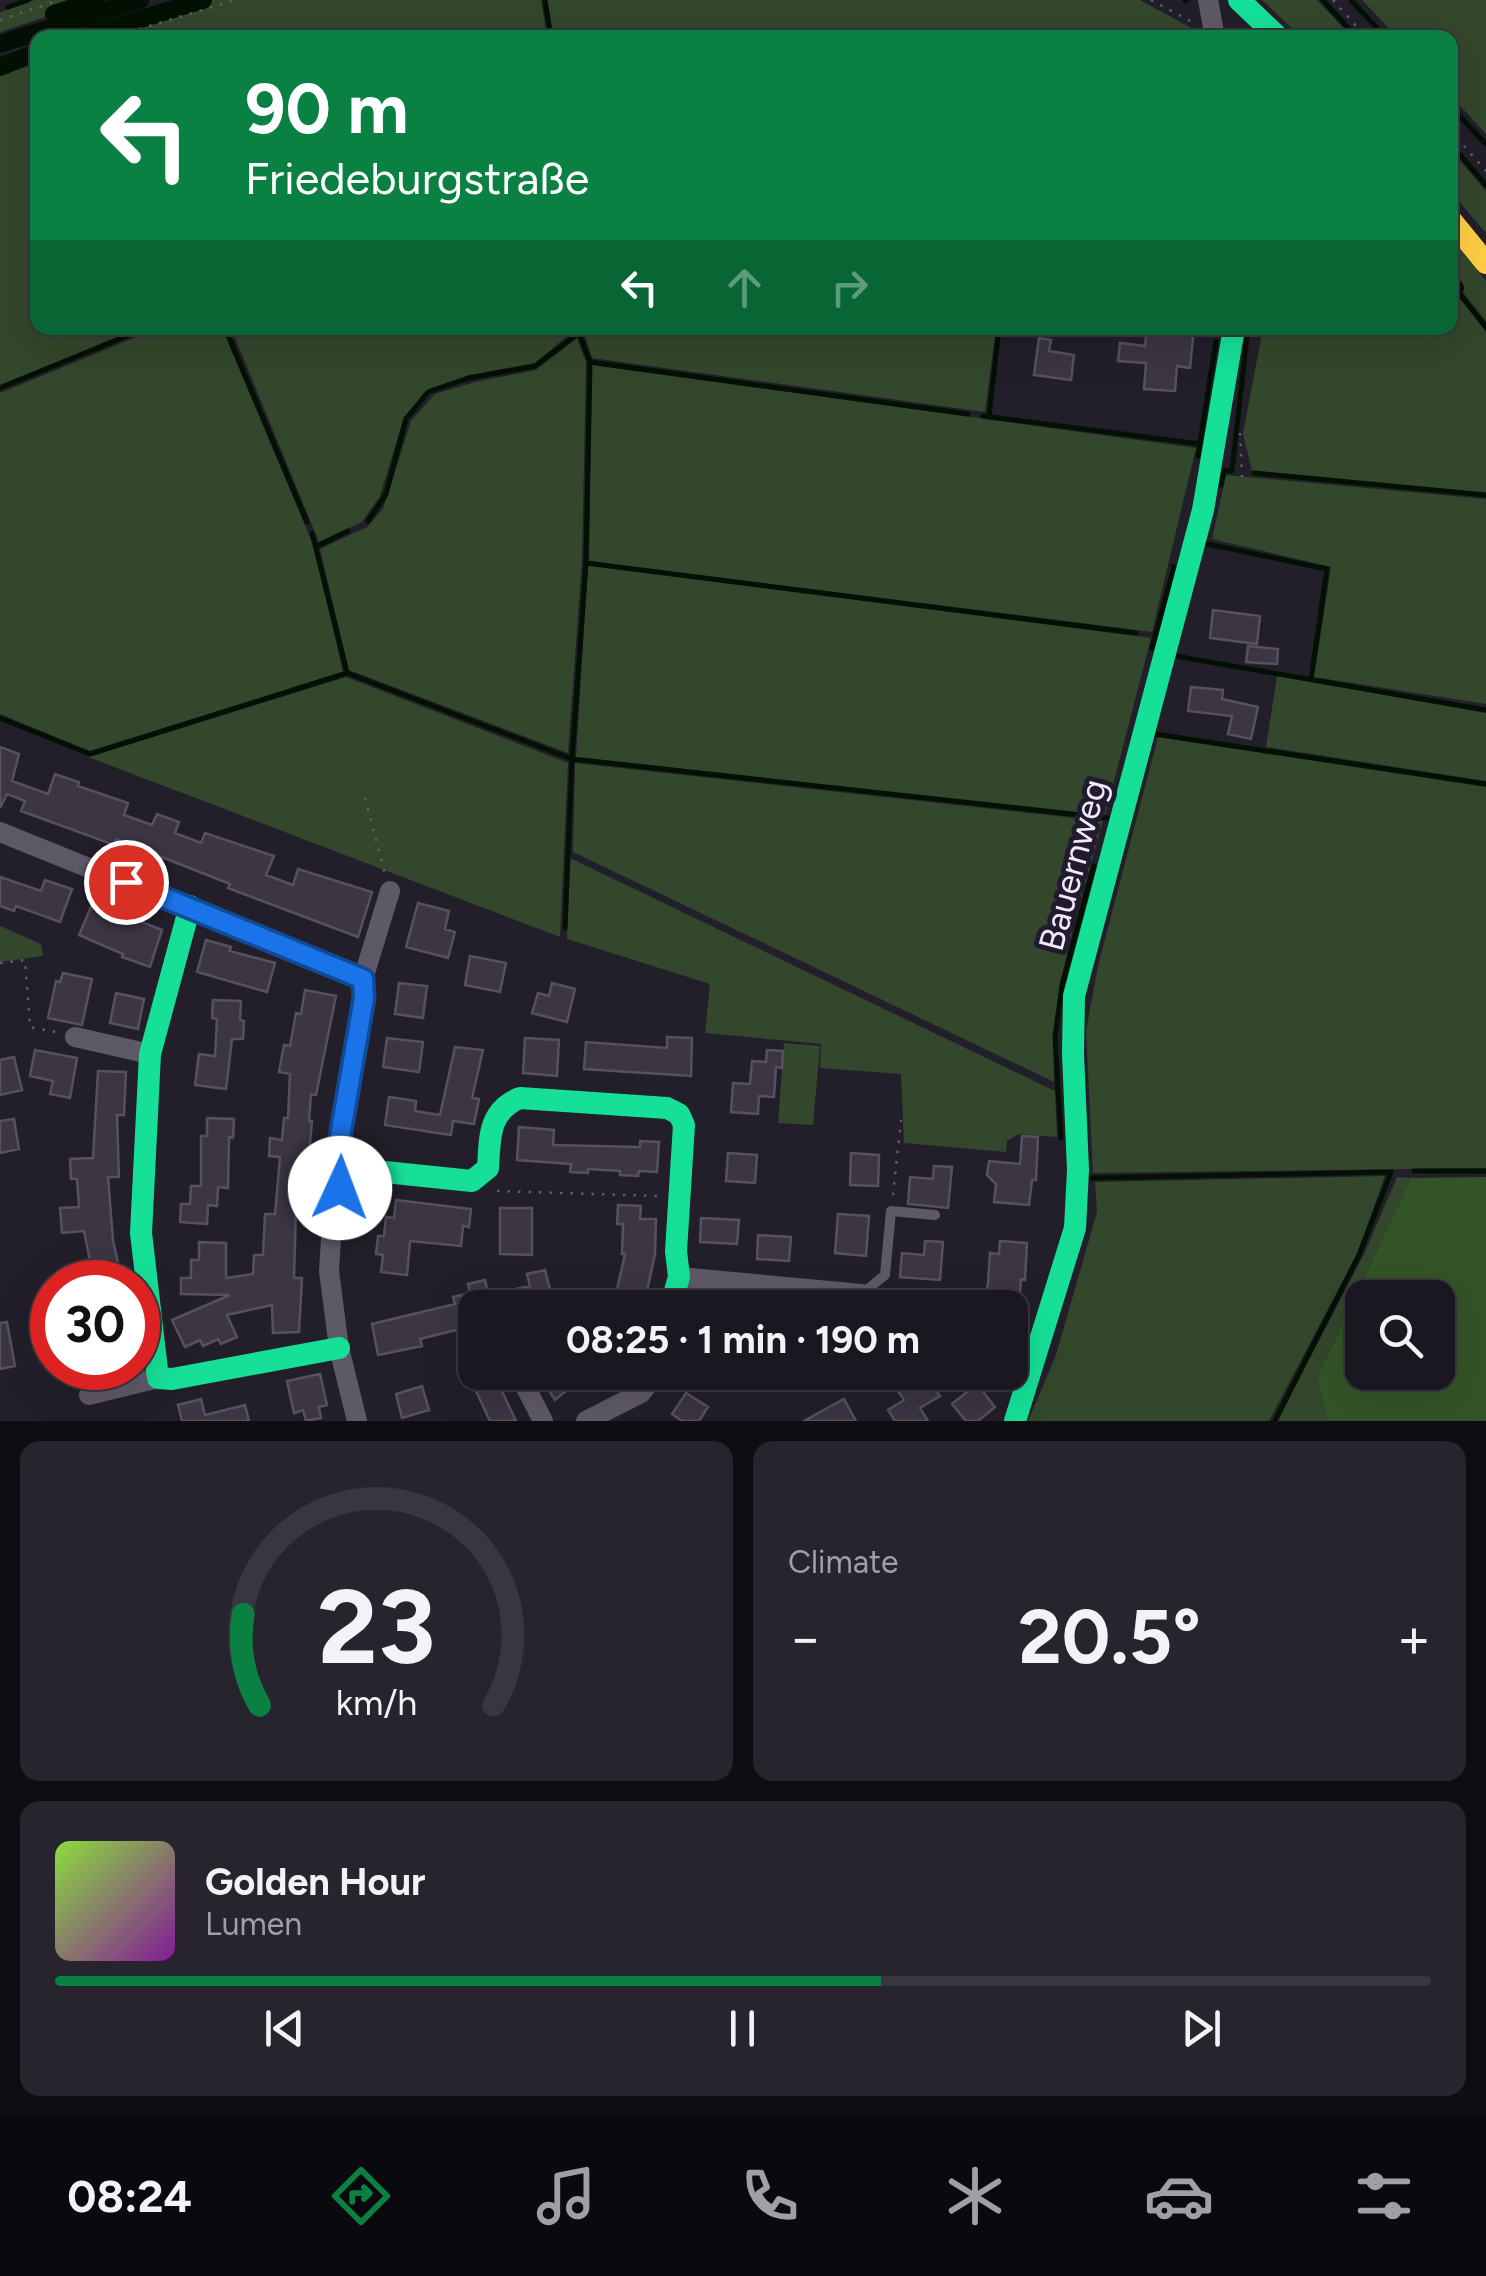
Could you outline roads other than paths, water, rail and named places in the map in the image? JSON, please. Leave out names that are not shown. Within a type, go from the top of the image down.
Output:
[{"type":"street","points":[[1208,0],[1214,30]]},
{"type":"street","points":[[1239,0],[1270,30]]},
{"type":"street","points":[[1458,229],[1486,263]]},
{"type":"street","name":"Bauernweg","points":[[1015,1421],[1076,1228],[1079,1199],[1070,1037],[1074,996],[1203,510],[1233,335]]},
{"type":"street","points":[[0,832],[363,979]]},
{"type":"street","points":[[357,1421],[338,1348],[329,1270],[333,1208],[346,1168],[340,1137],[364,998],[363,979],[390,891]]},
{"type":"street","points":[[145,1260],[142,1234],[150,1054],[190,906]]},
{"type":"street","points":[[75,1037],[150,1054]]},
{"type":"street","points":[[346,1168],[472,1181],[488,1168],[492,1118],[505,1102],[520,1098],[667,1108],[679,1114],[684,1124],[676,1251],[679,1277],[675,1290]]},
{"type":"street","points":[[679,1277],[819,1290]]},
{"type":"street","points":[[160,1378],[338,1348]]},
{"type":"street","points":[[89,1395],[109,1390]]},
{"type":"street","points":[[527,1390],[543,1421]]},
{"type":"street","points":[[586,1421],[643,1390]]},
{"type":"lane","points":[[867,1290],[885,1275],[891,1211],[935,1215]]},
{"type":"waterway","points":[[8,7],[28,0]]},
{"type":"waterway","points":[[54,14],[96,0]]},
{"type":"waterway","points":[[45,30],[140,0]]},
{"type":"waterway","points":[[105,30],[203,0]]},
{"type":"waterway","points":[[545,0],[550,30]]},
{"type":"waterway","points":[[1323,0],[1350,30]]},
{"type":"waterway","points":[[1351,0],[1379,30]]},
{"type":"waterway","points":[[0,44],[30,35]]},
{"type":"waterway","points":[[0,67],[30,55]]},
{"type":"waterway","points":[[1458,114],[1486,144]]},
{"type":"waterway","points":[[1458,152],[1486,185]]},
{"type":"waterway","points":[[1458,292],[1486,327]]},
{"type":"waterway","points":[[0,388],[129,335]]},
{"type":"waterway","points":[[228,335],[307,522]]},
{"type":"waterway","points":[[368,521],[386,494],[406,419],[428,392],[469,378],[535,366],[576,335]]},
{"type":"waterway","points":[[565,928],[586,563],[590,362],[580,335]]},
{"type":"waterway","points":[[989,417],[998,335]]},
{"type":"waterway","points":[[1221,485],[1224,471],[1232,471],[1247,335]]},
{"type":"waterway","points":[[1198,456],[1216,341]]},
{"type":"waterway","points":[[590,362],[968,414]]},
{"type":"waterway","points":[[983,416],[1200,444]]},
{"type":"waterway","points":[[1254,473],[1486,495]]},
{"type":"waterway","points":[[317,546],[348,531]]},
{"type":"waterway","points":[[312,533],[347,673],[572,759],[1108,818]]},
{"type":"waterway","points":[[1207,544],[1327,569],[1311,679]]},
{"type":"waterway","points":[[586,563],[1136,633]]},
{"type":"waterway","points":[[1152,648],[1174,567]]},
{"type":"waterway","points":[[1175,656],[1486,710]]},
{"type":"waterway","points":[[0,718],[90,754],[347,673]]},
{"type":"waterway","points":[[1155,734],[1486,784]]},
{"type":"waterway","points":[[1061,1138],[1055,1037],[1062,985],[1094,866]]},
{"type":"waterway","points":[[1414,1171],[1486,1171]]},
{"type":"waterway","points":[[1090,1178],[1391,1172],[1359,1255],[1275,1421]]}]
